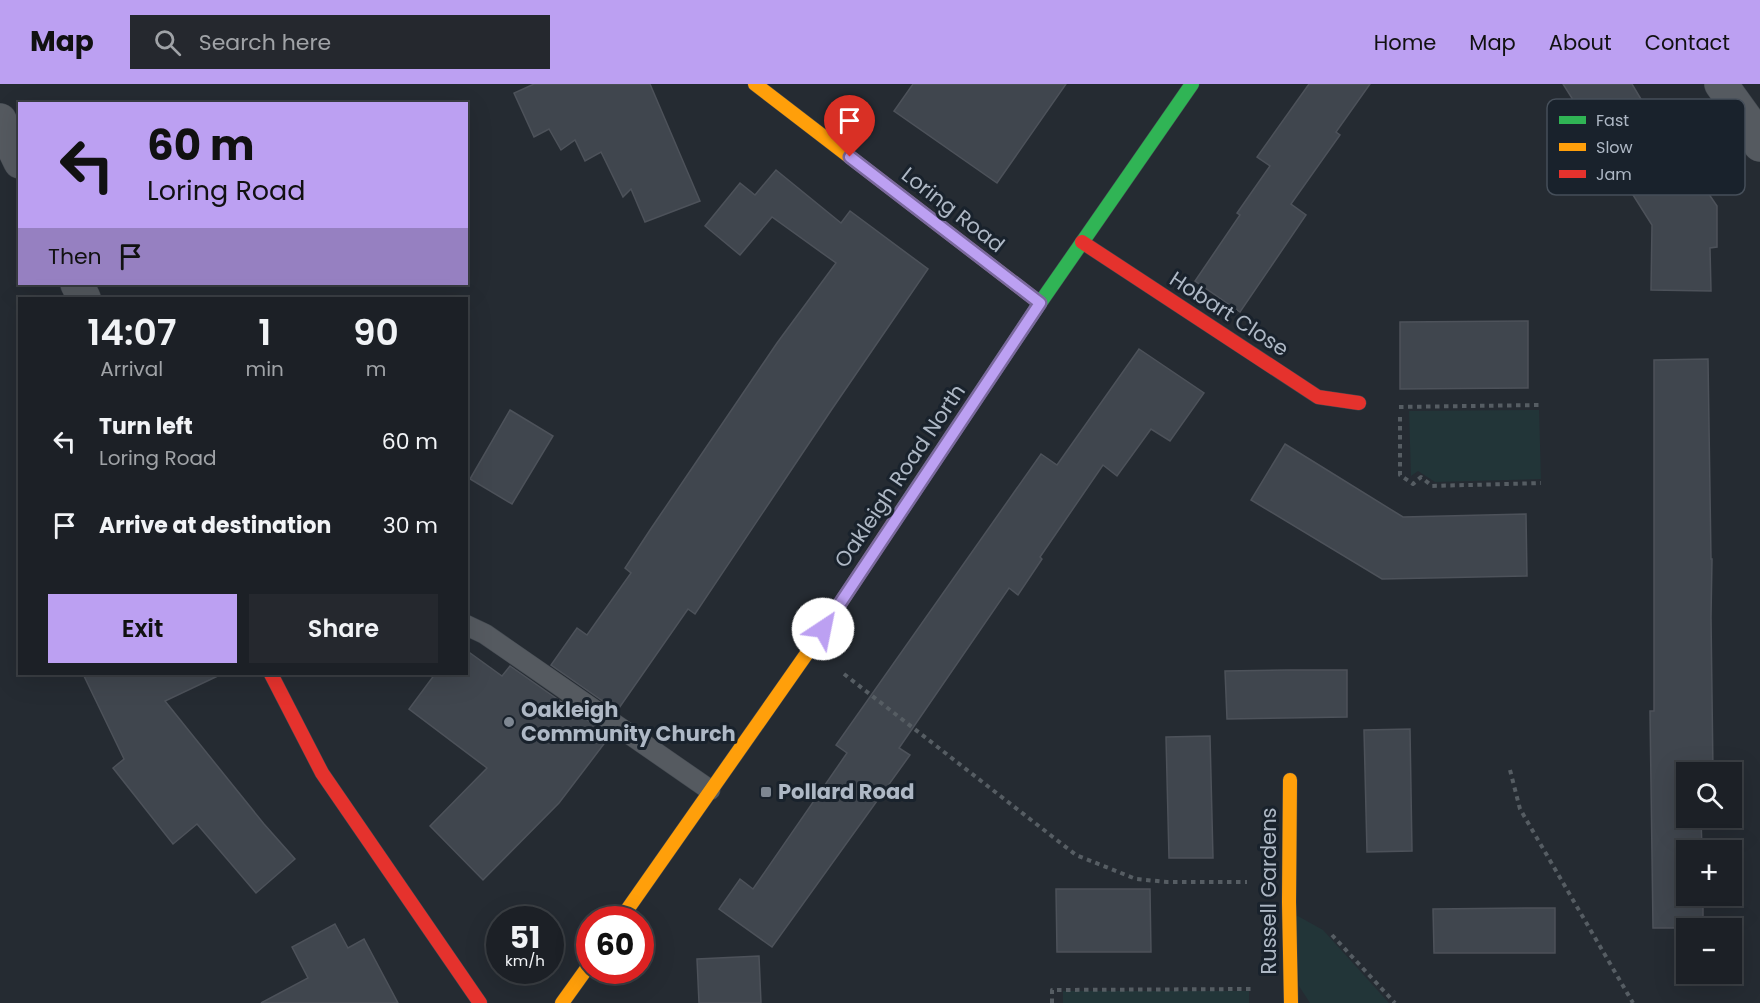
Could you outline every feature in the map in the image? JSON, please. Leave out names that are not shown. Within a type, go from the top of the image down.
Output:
[{"type":"street","name":"Loring Road","points":[[755,84],[1040,303]]},
{"type":"street","name":"Oakleigh Road North","points":[[630,906],[810,649],[1040,303],[1191,84]]},
{"type":"street","points":[[1721,84],[1732,99]]},
{"type":"street","points":[[1745,117],[1760,145]]},
{"type":"street","points":[[0,120],[18,158]]},
{"type":"street","name":"Hobart Close","points":[[1082,242],[1318,397],[1359,403]]},
{"type":"street","points":[[272,675],[322,773],[480,1003]]},
{"type":"street","name":"Russell Gardens","points":[[1290,780],[1291,1003]]},
{"type":"street","points":[[562,1003],[576,984]]},
{"type":"lane","points":[[468,626],[485,634],[710,790]]},
{"type":"path","points":[[1359,403],[1400,407],[1542,405]]},
{"type":"path","points":[[1400,407],[1400,474],[1413,484],[1421,477],[1432,486],[1541,483]]},
{"type":"path","points":[[810,649],[865,689],[1076,855],[1136,879],[1167,882],[1251,882],[1289,902]]},
{"type":"path","points":[[1510,770],[1520,809],[1633,1003]]},
{"type":"path","points":[[1052,990],[1052,1003]]},
{"type":"green space","points":[[1539,410],[1541,479],[1435,482],[1418,471],[1411,476],[1409,411]]},
{"type":"green space","points":[[1296,915],[1323,930],[1389,1003],[1310,1003],[1299,986]]},
{"type":"green space","points":[[1063,991],[1249,991],[1249,1003],[1063,1003]]},
{"type":"building","points":[[534,84],[650,84],[700,201],[645,222],[631,189],[623,197],[601,152],[585,161],[575,140],[561,150],[549,129],[534,137],[514,93]]},
{"type":"building","points":[[913,84],[1066,84],[997,183],[894,111]]},
{"type":"building","points":[[1309,84],[1370,84],[1336,132],[1340,135],[1291,204],[1306,215],[1240,312],[1195,281],[1240,215],[1237,213],[1270,166],[1257,157]]},
{"type":"building","points":[[1563,84],[1632,84],[1641,99],[1572,99]]},
{"type":"building","points":[[776,170],[841,223],[850,211],[928,269],[695,614],[688,609],[617,711],[551,665],[577,628],[587,635],[631,573],[625,568],[650,530],[777,343],[836,263],[772,217],[740,255],[705,226],[740,183],[755,195]]},
{"type":"building","points":[[1633,195],[1710,195],[1717,206],[1717,247],[1710,248],[1711,291],[1651,290],[1652,225]]},
{"type":"building","points":[[1528,321],[1528,388],[1400,389],[1400,322]]},
{"type":"building","points":[[1139,349],[1204,393],[1170,441],[1151,429],[1117,476],[1103,465],[1040,557],[1042,559],[1018,595],[1009,588],[899,748],[910,755],[772,947],[719,909],[740,879],[753,889],[847,753],[836,745],[1041,454],[1057,465]]},
{"type":"building","points":[[1708,359],[1713,762],[1676,762],[1676,828],[1701,828],[1702,840],[1676,840],[1676,906],[1703,906],[1703,918],[1676,918],[1676,928],[1653,928],[1650,711],[1654,711],[1654,360]]},
{"type":"building","points":[[510,410],[553,436],[512,504],[470,479]]},
{"type":"building","points":[[1285,444],[1403,517],[1526,514],[1527,576],[1382,579],[1251,500]]},
{"type":"building","name":"Oakleigh Community Church","points":[[468,651],[502,676],[510,666],[610,736],[559,803],[483,880],[430,826],[487,768],[409,709],[434,675],[468,675]]},
{"type":"building","points":[[1347,670],[1347,717],[1227,719],[1225,671]]},
{"type":"building","points":[[83,675],[220,675],[165,701],[295,859],[256,893],[197,824],[173,844],[113,768],[124,759]]},
{"type":"building","points":[[1410,729],[1412,851],[1367,852],[1364,730]]},
{"type":"building","points":[[1210,736],[1213,858],[1169,858],[1166,737]]},
{"type":"building","points":[[1056,889],[1150,889],[1151,952],[1057,952]]},
{"type":"building","points":[[1555,908],[1555,953],[1434,953],[1433,909]]},
{"type":"building","points":[[335,924],[348,948],[364,939],[398,1003],[261,1003],[308,978],[292,947]]},
{"type":"building","points":[[759,956],[761,1003],[699,1003],[697,959]]},
{"type":"traffic: fast","points":[[894,522],[1040,303],[1192,84]]},
{"type":"traffic: slow","points":[[755,84],[1040,303]]},
{"type":"traffic: slow","points":[[630,906],[810,649],[894,522]]},
{"type":"traffic: slow","points":[[1290,780],[1291,1003]]},
{"type":"traffic: slow","points":[[562,1003],[576,984]]},
{"type":"traffic: jam","points":[[1082,242],[1318,397],[1359,403]]},
{"type":"traffic: jam","points":[[272,675],[322,773],[480,1003]]},
{"type":"place","name":"Oakleigh Community Church","points":[[509,722]]},
{"type":"place","name":"Pollard Road","points":[[766,792]]},
{"type":"route","points":[[823,629],[1040,303],[850,157]]}]
